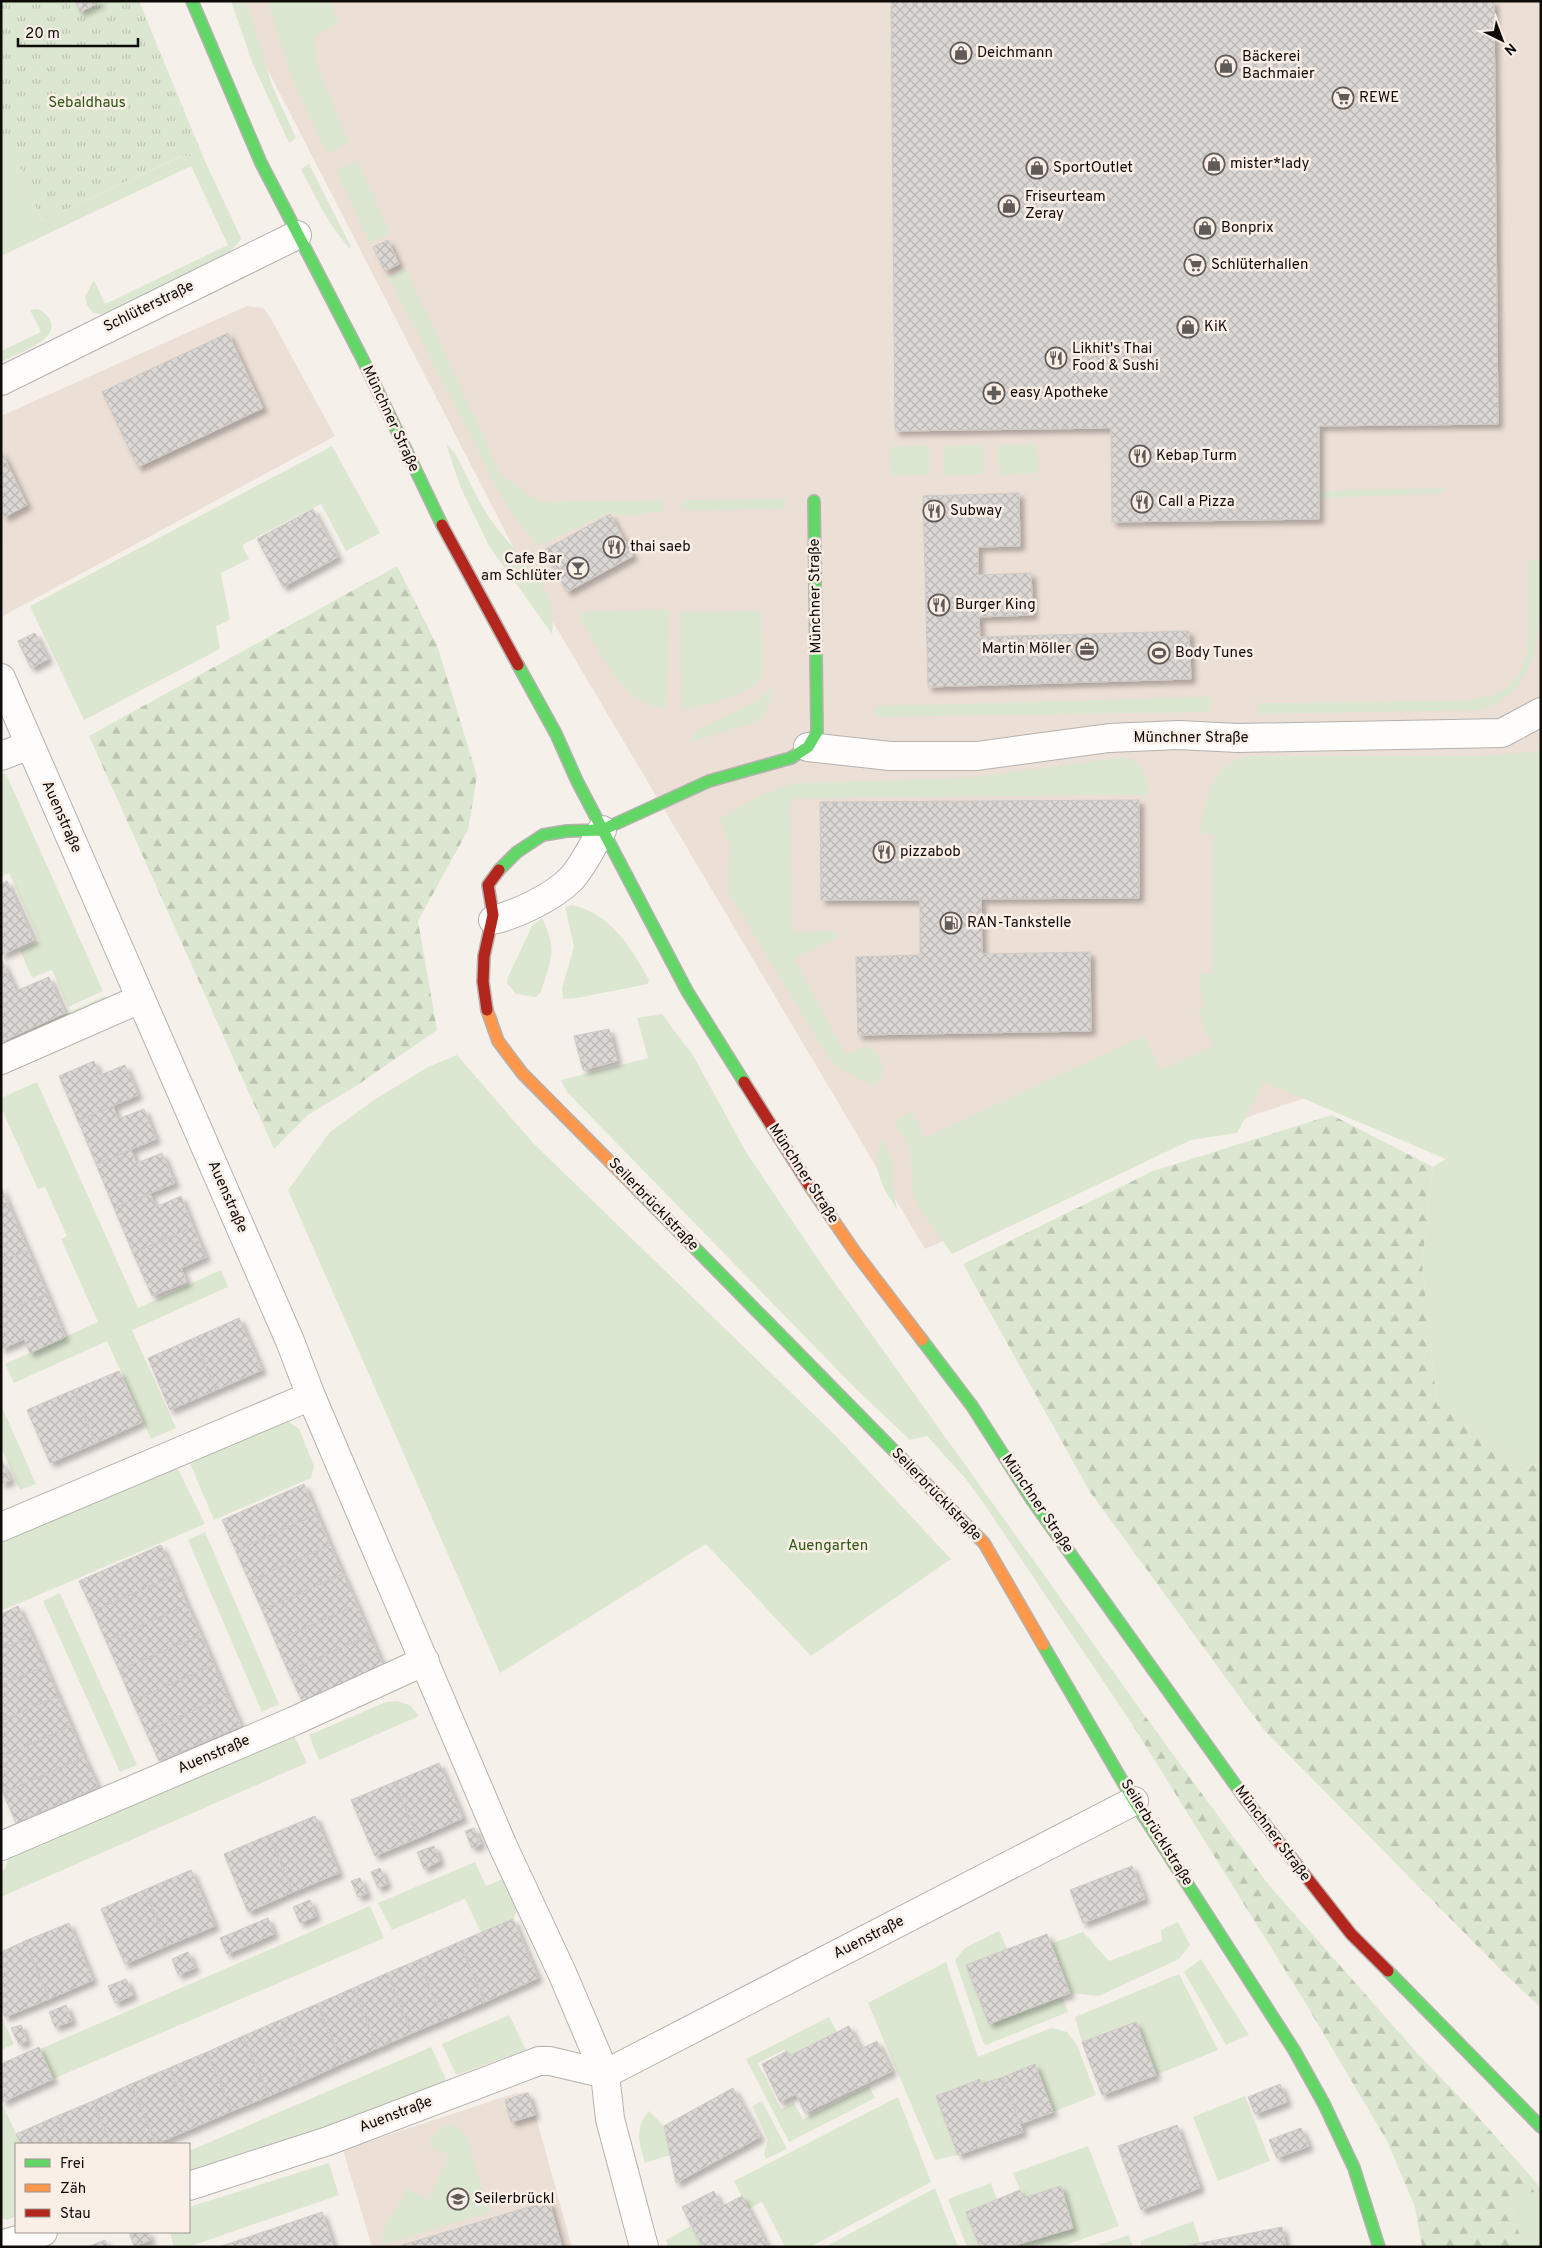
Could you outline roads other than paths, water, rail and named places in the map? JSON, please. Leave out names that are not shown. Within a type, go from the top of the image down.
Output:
[{"type":"main road","name":"Münchner Straße","points":[[192,1],[261,163],[362,358],[429,502],[556,734],[602,830],[688,991],[795,1164],[855,1252],[972,1406],[1032,1500],[1254,1813],[1351,1934],[1541,2127]]},
{"type":"main road","name":"Münchner Straße","points":[[808,747],[817,732],[814,502]]},
{"type":"main road","points":[[602,830],[694,787],[791,758],[808,747]]},
{"type":"main road","name":"Seilerbrücklstraße","points":[[602,830],[566,831],[543,835],[517,852],[501,867],[488,885],[493,920],[485,949],[482,980],[488,1020],[505,1052],[526,1078],[984,1543],[1134,1801],[1294,2050],[1324,2104],[1354,2168],[1379,2247]]},
{"type":"street","name":"Schlüterstraße","points":[[1,380],[297,235]]},
{"type":"street","name":"Auenstraße","points":[[1,678],[290,1341],[311,1396],[502,1844],[563,1975],[604,2074],[610,2119],[644,2247]]},
{"type":"street","name":"Münchner Straße","points":[[808,747],[890,756],[976,756],[1109,738],[1179,734],[1238,738],[1502,733],[1541,712]]},
{"type":"street","points":[[1,756],[30,745]]},
{"type":"street","points":[[493,920],[514,915],[561,887],[572,878],[602,830]]},
{"type":"street","points":[[1,1060],[140,999]]},
{"type":"street","points":[[1,1527],[311,1396]]},
{"type":"street","name":"Auenstraße","points":[[1,1846],[294,1721],[425,1661]]},
{"type":"street","name":"Auenstraße","points":[[190,2186],[328,2141],[539,2061],[550,2061],[604,2074],[1134,1801]]},
{"type":"street","points":[[1,2244],[40,2233]]},
{"type":"place","name":"Deichmann","points":[[961,53]]},
{"type":"place","name":"Bäckerei Bachmaier","points":[[1226,66]]},
{"type":"place","name":"REWE","points":[[1343,98]]},
{"type":"place","name":"mister*lady","points":[[1214,164]]},
{"type":"place","name":"SportOutlet","points":[[1037,168]]},
{"type":"place","name":"Friseurteam Zeray","points":[[1009,206]]},
{"type":"place","name":"Bonprix","points":[[1205,228]]},
{"type":"place","name":"Schlüterhallen","points":[[1195,265]]},
{"type":"place","name":"KiK","points":[[1188,327]]},
{"type":"place","name":"Likhit's Thai Food & Sushi","points":[[1056,358]]},
{"type":"place","name":"easy Apotheke","points":[[994,393]]},
{"type":"place","name":"Kebap Turm","points":[[1140,456]]},
{"type":"place","name":"Call a Pizza","points":[[1142,502]]},
{"type":"place","name":"Subway","points":[[934,511]]},
{"type":"place","name":"thai saeb","points":[[614,547]]},
{"type":"place","name":"Cafe Bar am Schlüter","points":[[578,568]]},
{"type":"place","name":"Burger King","points":[[939,605]]},
{"type":"place","name":"Martin Möller","points":[[1087,649]]},
{"type":"place","name":"Body Tunes","points":[[1159,653]]},
{"type":"place","name":"pizzabob","points":[[884,852]]},
{"type":"place","name":"RAN-Tankstelle","points":[[951,923]]},
{"type":"place","name":"Seilerbrückl","points":[[458,2199]]},
{"type":"park label","name":"Sebaldhaus","points":[[87,103]]},
{"type":"park label","name":"Auengarten","points":[[828,1546]]}]
